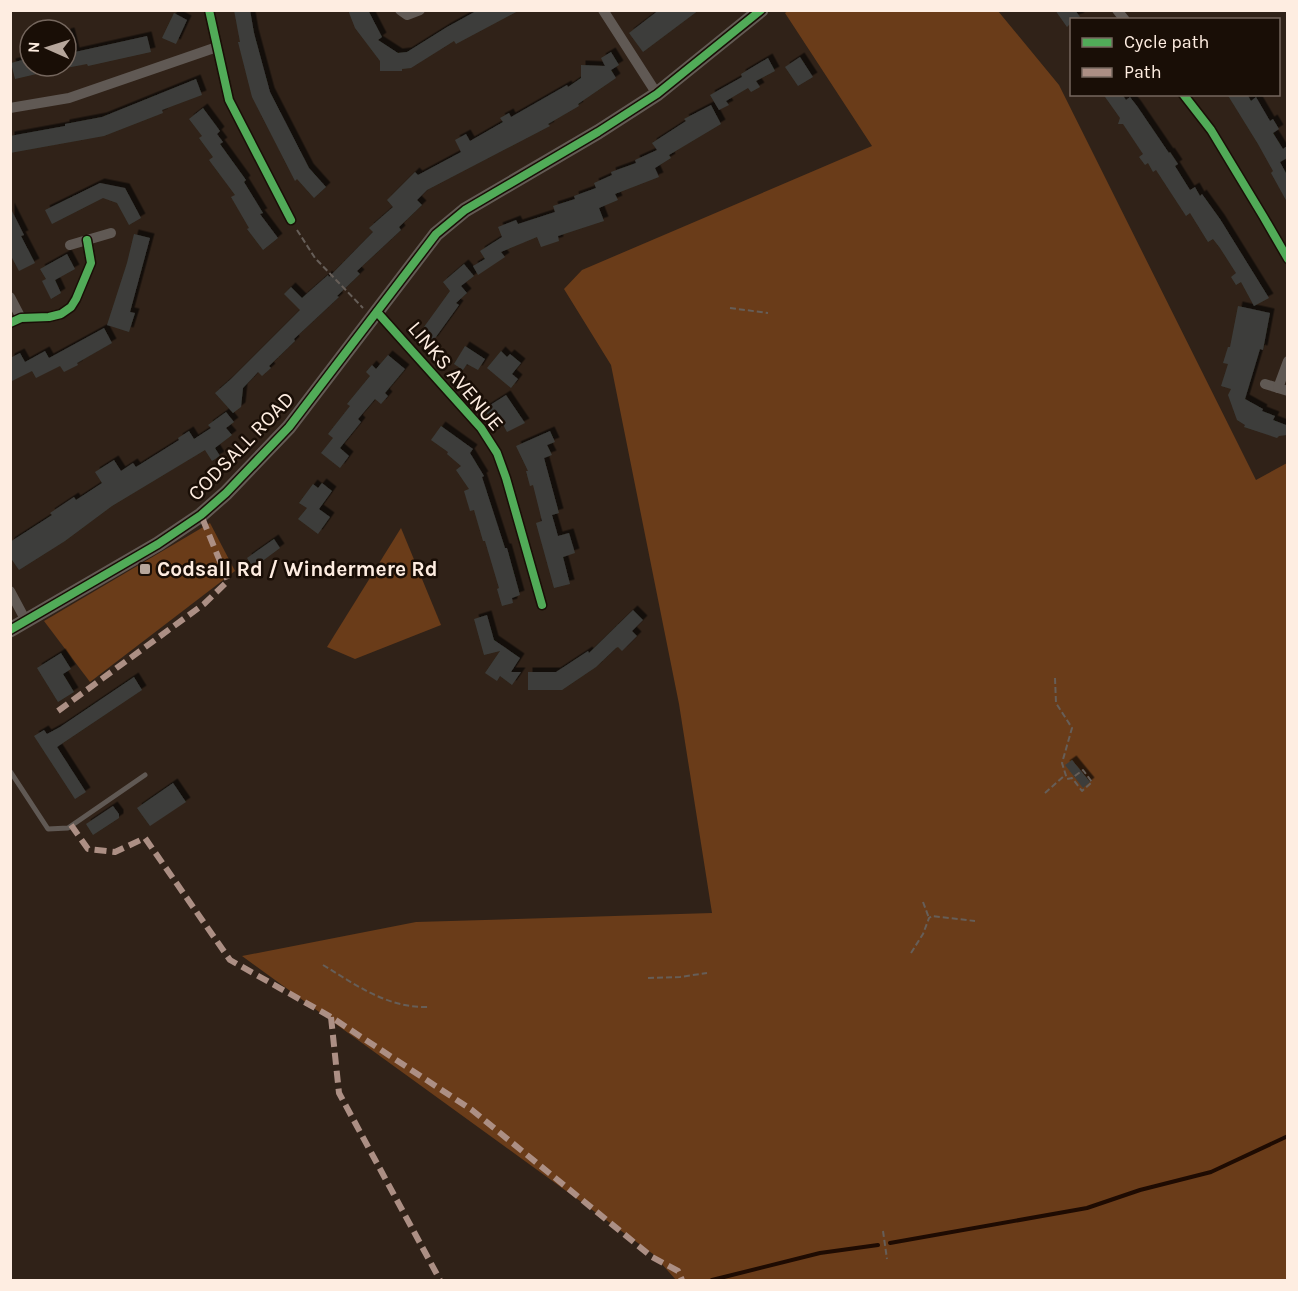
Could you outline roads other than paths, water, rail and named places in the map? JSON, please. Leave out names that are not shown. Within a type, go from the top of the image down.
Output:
[{"type":"street","points":[[210,10],[229,100],[291,220]]},
{"type":"street","points":[[400,10],[407,15],[420,10]]},
{"type":"street","points":[[603,10],[657,94]]},
{"type":"street","name":"CODSALL ROAD","points":[[10,630],[158,544],[201,515],[226,493],[289,427],[436,234],[465,210],[598,132],[657,94],[761,10]]},
{"type":"street","points":[[10,108],[69,98],[217,47]]},
{"type":"street","points":[[1184,96],[1210,130],[1287,260]]},
{"type":"street","points":[[70,245],[111,233]]},
{"type":"street","points":[[10,297],[16,320],[50,317],[61,314],[71,307],[91,264],[87,240]]},
{"type":"street","name":"LINKS AVENUE","points":[[377,312],[481,428],[496,453],[506,478],[542,605]]},
{"type":"street","points":[[1265,384],[1283,390],[1287,361]]},
{"type":"street","points":[[10,591],[26,621]]},
{"type":"lane","points":[[10,771],[48,829],[68,828],[145,775]]},
{"type":"waterway","points":[[890,1243],[1087,1208],[1140,1190],[1211,1172],[1288,1136]]},
{"type":"waterway","points":[[712,1280],[820,1253],[878,1245]]},
{"type":"place","name":"Codsall Rd / Windermere Rd","points":[[145,569]]}]
